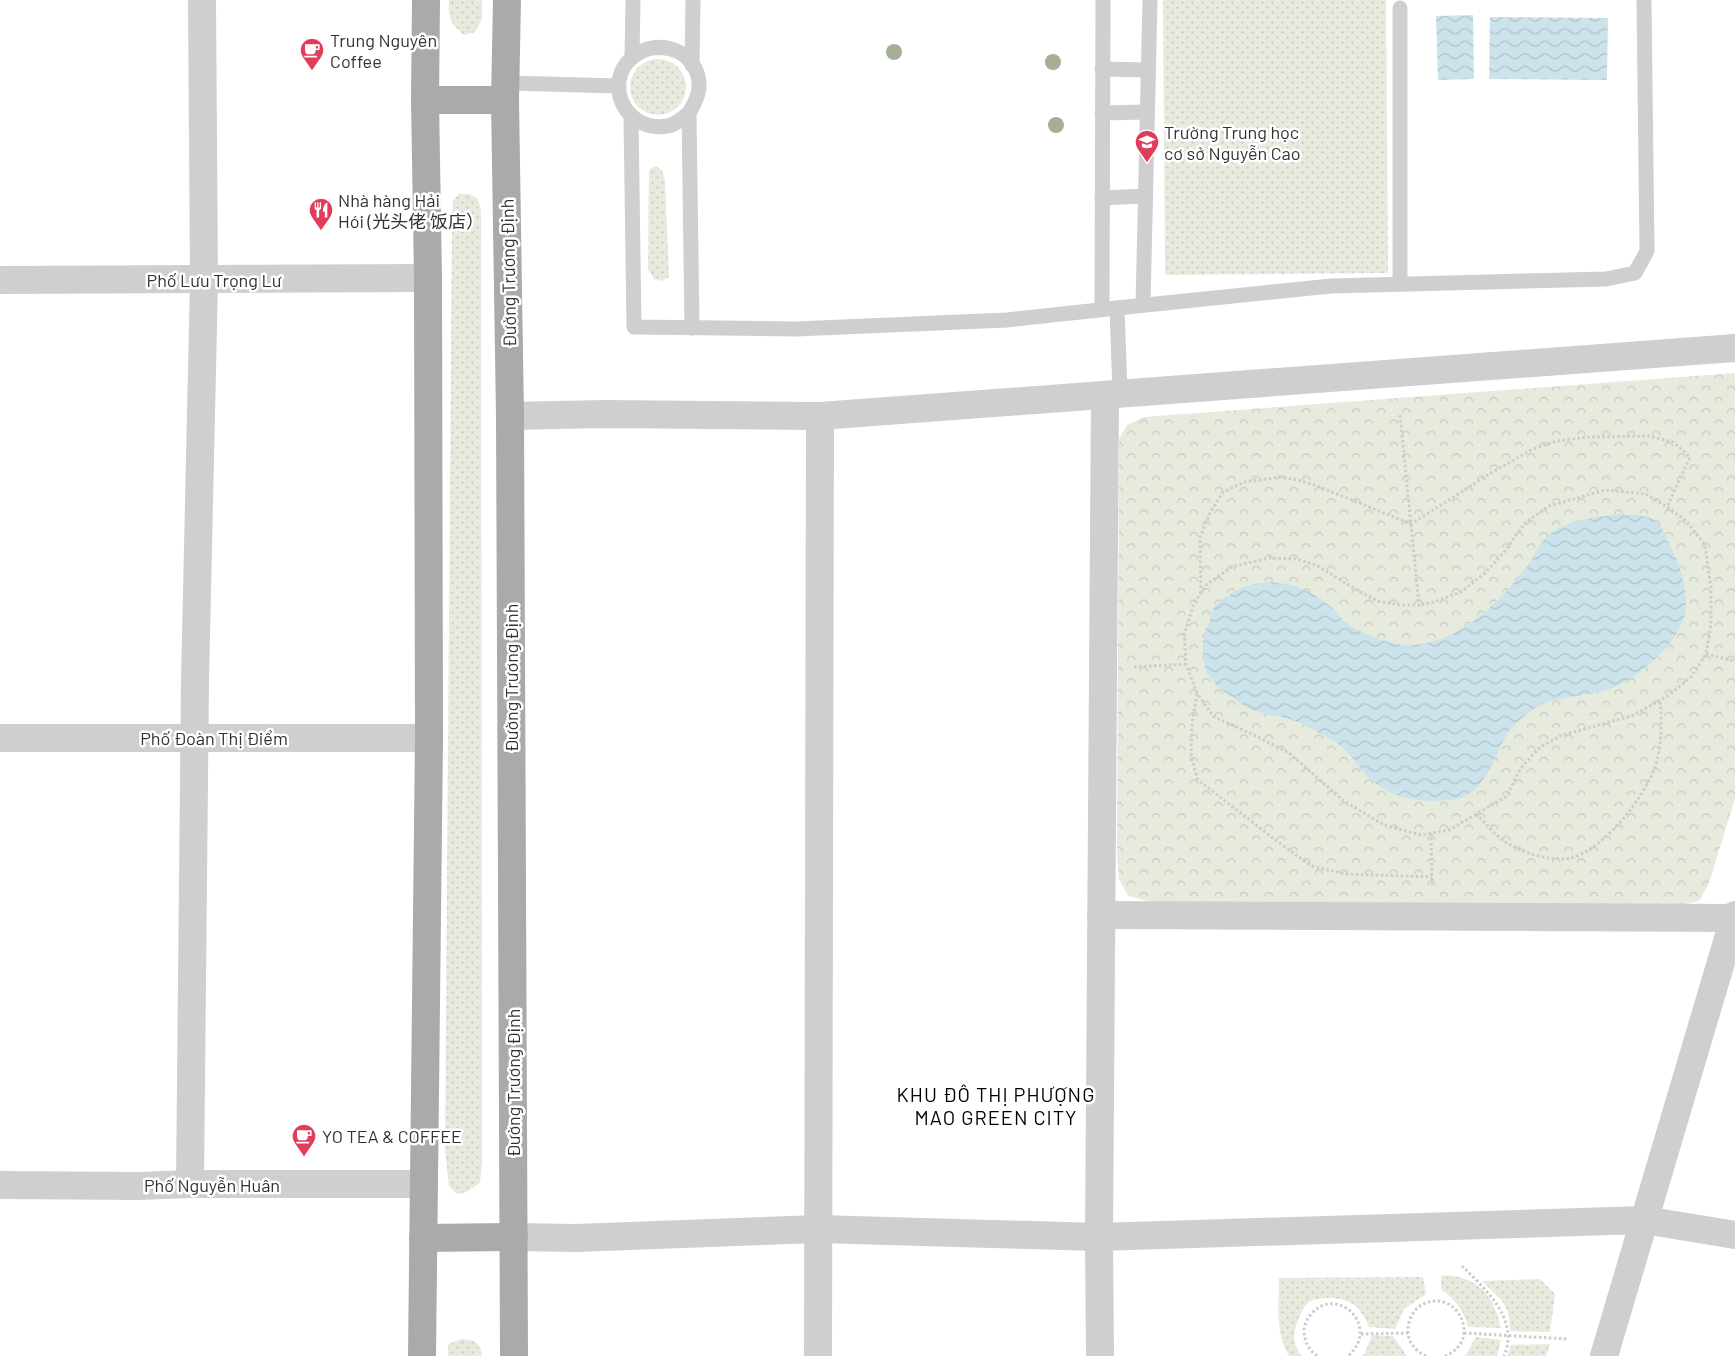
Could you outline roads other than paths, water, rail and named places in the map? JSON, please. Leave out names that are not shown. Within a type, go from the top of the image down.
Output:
[{"type":"main road","points":[[422,1356],[429,738],[426,0]]},
{"type":"main road","name":"Đường Trương Định","points":[[507,0],[505,91],[510,416],[514,1356]]},
{"type":"main road","points":[[425,100],[505,91]]},
{"type":"main road","points":[[423,1238],[514,1237]]},
{"type":"street","points":[[190,1184],[195,738],[204,280],[202,0]]},
{"type":"street","name":"Phố Lưu Trọng Lư","points":[[0,280],[428,278]]},
{"type":"street","points":[[510,416],[605,414],[820,416],[1735,348]]},
{"type":"street","points":[[1100,1356],[1101,915],[1112,394]]},
{"type":"street","points":[[818,1356],[820,416]]},
{"type":"street","name":"Phố Đoàn Thị Điểm","points":[[0,738],[429,738]]},
{"type":"street","points":[[1101,915],[1735,917],[1604,1356]]},
{"type":"street","name":"Phố Nguyễn Huân","points":[[0,1185],[424,1184]]},
{"type":"street","points":[[514,1237],[576,1238],[819,1229],[1100,1237],[1644,1220],[1735,1235]]},
{"type":"lane","points":[[632,57],[633,0]]},
{"type":"lane","points":[[692,65],[693,0]]},
{"type":"lane","points":[[1102,0],[1102,309]]},
{"type":"lane","points":[[1143,305],[1150,0]]},
{"type":"lane","points":[[631,117],[648,125],[668,126],[679,121],[689,113],[696,102],[699,89],[698,76],[692,65],[683,55],[670,48],[657,47],[643,50],[632,57],[623,68],[618,81],[619,95],[631,117],[634,327],[796,329],[1008,320],[1331,286],[1606,280],[1635,273],[1647,251],[1644,0]]},
{"type":"lane","points":[[1400,8],[1400,284]]},
{"type":"lane","points":[[1102,69],[1148,70]]},
{"type":"lane","points":[[505,91],[619,86]]},
{"type":"lane","points":[[1102,113],[1148,112]]},
{"type":"lane","points":[[689,113],[692,328]]},
{"type":"lane","points":[[1102,198],[1145,196]]},
{"type":"lane","points":[[1112,394],[1117,308]]},
{"type":"water","points":[[1473,15],[1474,79],[1438,80],[1436,16]]},
{"type":"water","points":[[1490,17],[1608,18],[1607,80],[1489,79]]},
{"type":"water","points":[[1619,514],[1650,518],[1656,521],[1664,533],[1679,566],[1685,591],[1684,617],[1678,631],[1658,657],[1631,678],[1606,690],[1545,703],[1528,713],[1508,733],[1479,785],[1462,798],[1423,801],[1393,794],[1367,776],[1350,755],[1333,741],[1298,722],[1261,713],[1246,707],[1220,688],[1211,679],[1206,670],[1203,656],[1203,640],[1213,609],[1217,603],[1242,588],[1268,582],[1294,586],[1319,597],[1346,622],[1362,632],[1390,642],[1415,645],[1450,635],[1479,617],[1505,592],[1528,565],[1544,540],[1551,533],[1565,525]]},
{"type":"place","name":"Trung Nguyên Coffee","points":[[312,71]]},
{"type":"place","name":"Trường Trung học cơ sở Nguyễn Cao","points":[[1147,163]]},
{"type":"place","name":"Nhà hàng Hải Hói (光头佬 饭店）","points":[[321,231]]},
{"type":"place","name":"YO TEA & COFFEE","points":[[304,1157]]},
{"type":"district","name":"KHU ĐÔ THỊ PHƯỢNG MAO GREEN CITY","points":[[996,1106]]}]
